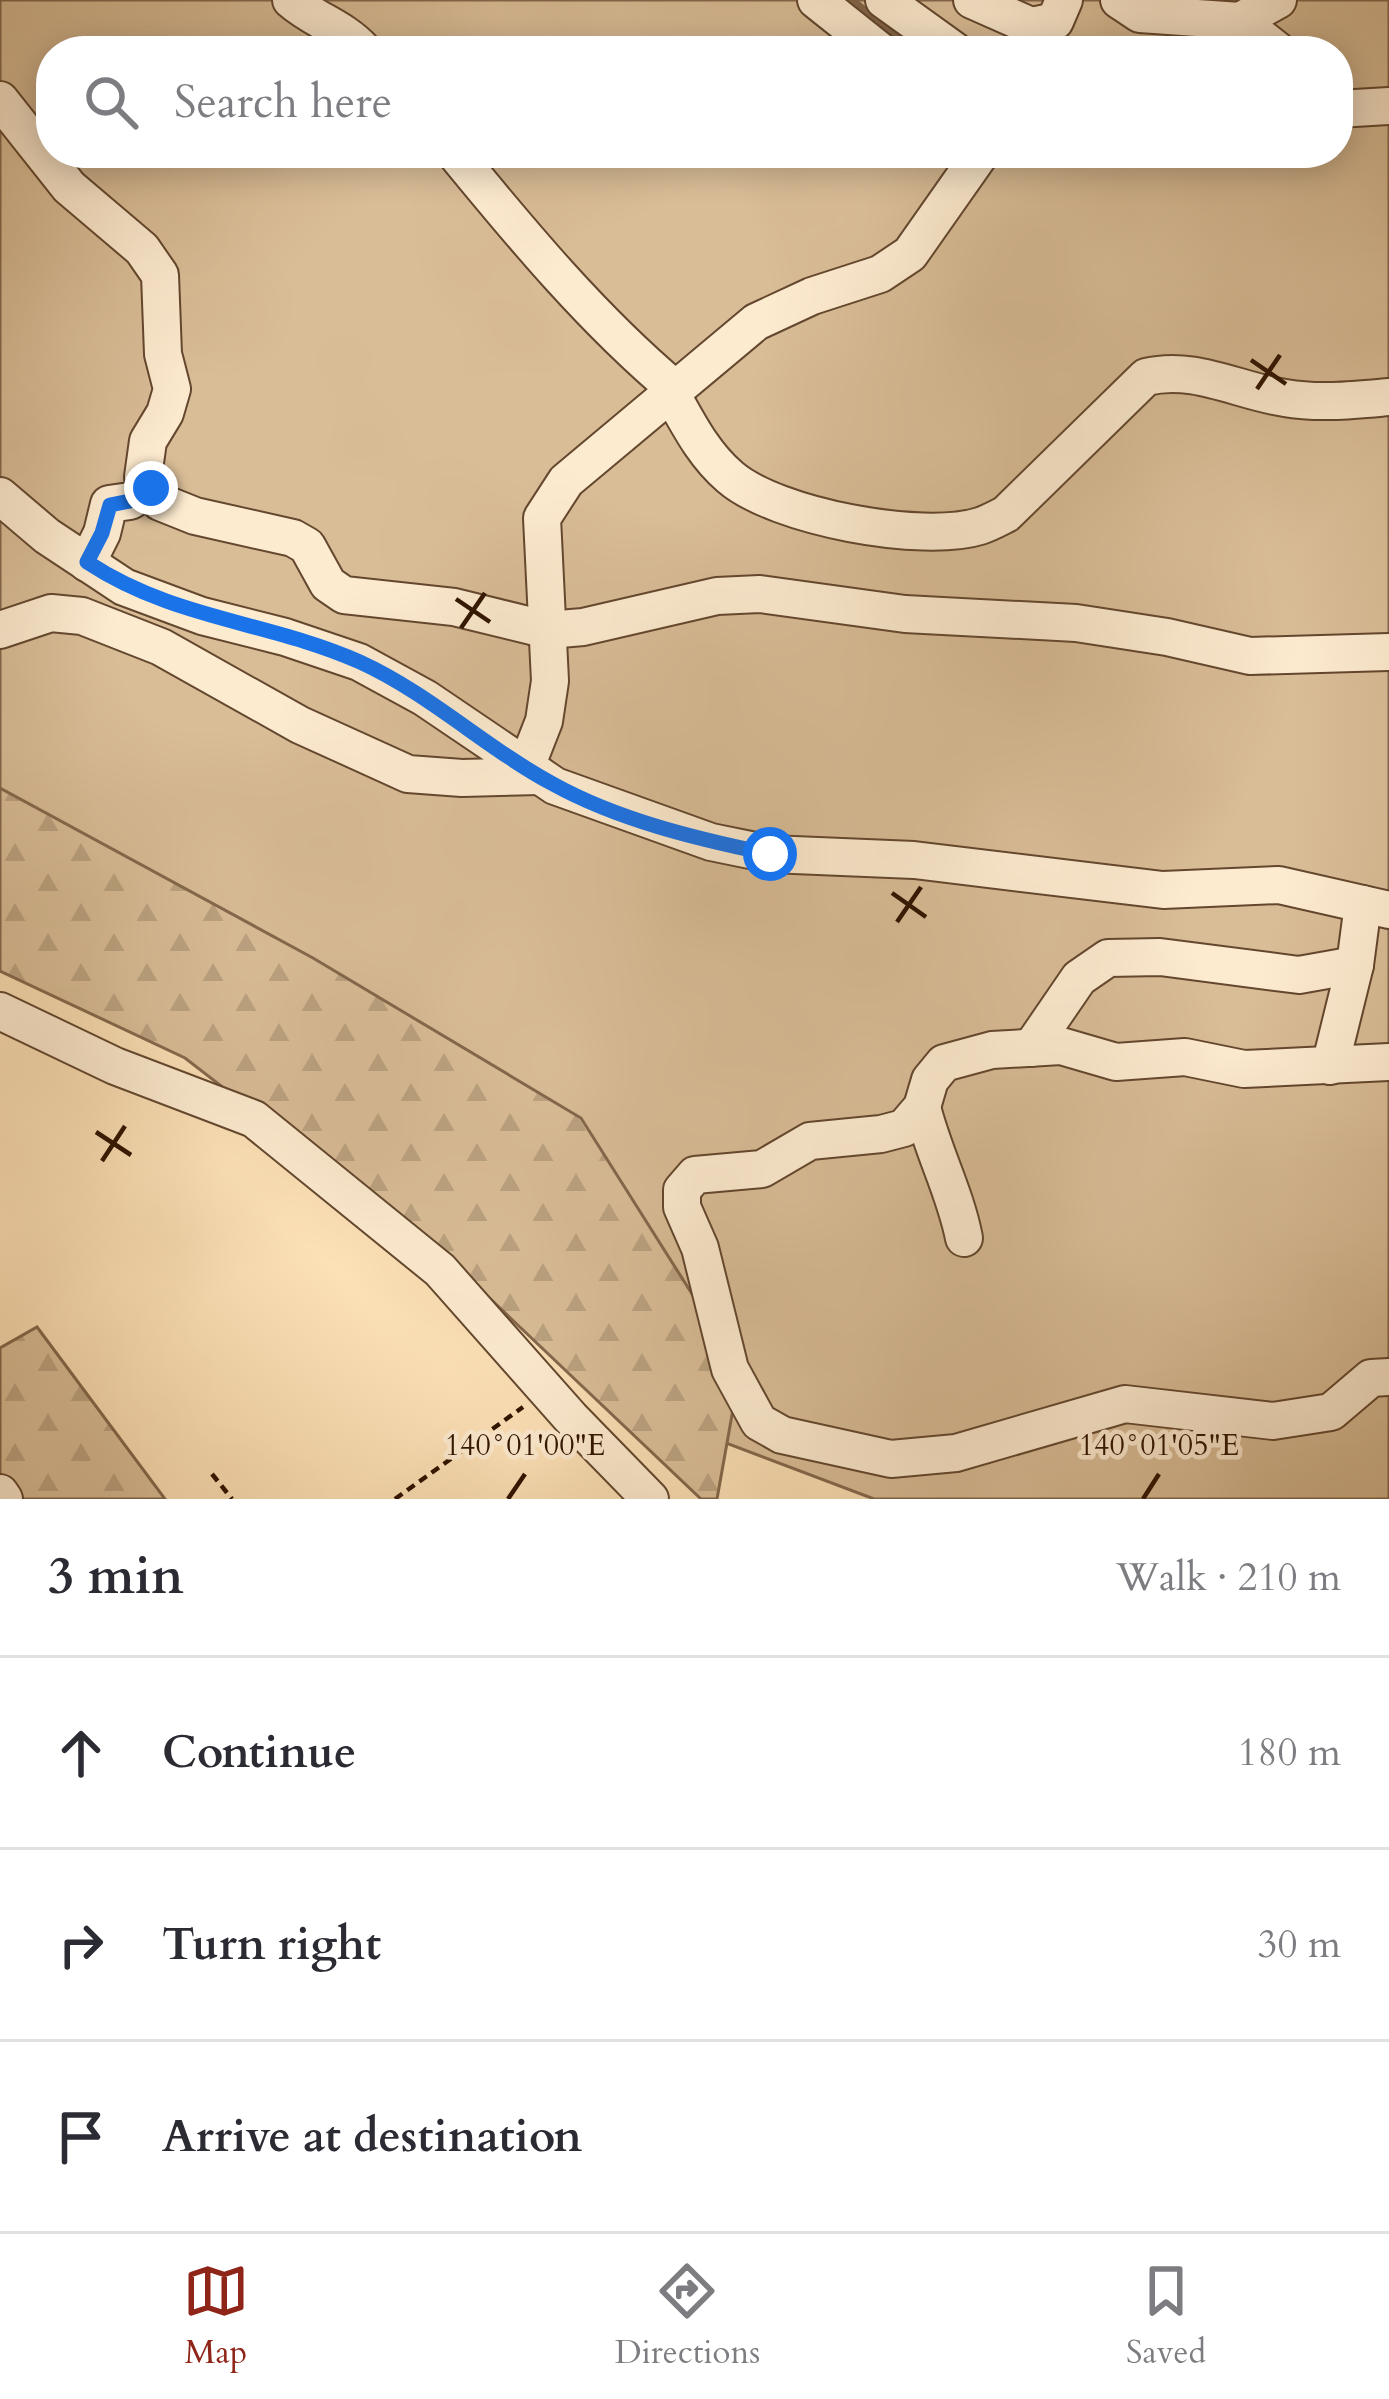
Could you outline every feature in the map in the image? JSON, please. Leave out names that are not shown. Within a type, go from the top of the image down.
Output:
[{"type":"street","points":[[291,0],[308,15],[350,36]]},
{"type":"street","points":[[816,0],[861,36]]},
{"type":"street","points":[[884,0],[934,36]]},
{"type":"street","points":[[972,0],[1031,26],[1054,21],[1064,0]]},
{"type":"street","points":[[1119,0],[1140,14],[1240,21],[1278,0]]},
{"type":"street","points":[[1240,21],[1259,36]]},
{"type":"street","points":[[0,100],[36,145]]},
{"type":"street","points":[[1353,105],[1389,106]]},
{"type":"street","points":[[54,168],[69,187],[142,249],[160,275],[164,354],[172,389],[165,413],[148,441],[143,477],[160,502],[307,546],[328,584],[344,595],[454,607],[548,630],[584,627],[717,596],[760,594],[924,616],[1076,623],[1250,656],[1389,652]]},
{"type":"street","points":[[467,168],[626,348],[673,391],[703,448],[731,478],[772,504],[826,520],[937,531],[979,527],[1006,514],[1147,377],[1169,371],[1286,399],[1389,397]]},
{"type":"street","points":[[533,772],[550,681],[542,518],[566,481],[756,322],[812,296],[880,274],[910,254],[970,168]]},
{"type":"street","points":[[87,562],[110,505],[130,501],[151,488]]},
{"type":"street","points":[[0,496],[47,536],[124,587],[202,616],[359,662],[424,698],[533,772],[634,817],[711,842],[770,854],[914,860],[1163,890],[1279,885],[1376,907],[1355,965],[1330,1066]]},
{"type":"street","points":[[0,630],[51,613],[82,616],[161,647],[300,725],[408,774],[533,772]]},
{"type":"street","points":[[1031,1048],[1079,977],[1108,958],[1160,957],[1299,975],[1355,965]]},
{"type":"street","points":[[0,1010],[115,1066],[254,1119],[440,1270],[650,1499]]},
{"type":"street","points":[[1389,1062],[1244,1069],[1185,1057],[1116,1062],[1061,1046],[992,1050],[944,1063],[930,1080],[922,1107],[904,1128],[881,1135],[810,1141],[762,1169],[695,1175],[682,1190],[682,1207],[700,1249],[730,1369],[759,1422],[782,1435],[891,1459],[956,1453],[1125,1404],[1273,1421],[1331,1412],[1371,1378],[1389,1377]]},
{"type":"street","points":[[922,1107],[932,1149],[957,1204],[964,1238]]},
{"type":"path","points":[[394,1499],[547,1390]]},
{"type":"path","points":[[212,1474],[232,1499]]},
{"type":"green space","points":[[0,0],[1389,0],[1389,1499],[874,1499],[718,1440],[0,840]]},
{"type":"green space","points":[[0,788],[313,958],[581,1118],[740,1370],[717,1499],[701,1499],[463,1273],[185,1058],[0,971]]},
{"type":"green space","points":[[37,1327],[165,1499],[0,1499],[0,1348]]},
{"type":"waterway","points":[[851,0],[893,36]]},
{"type":"route","points":[[151,488],[130,501],[110,505],[87,562],[124,587],[202,616],[359,662],[424,698],[556,786],[673,830],[770,854]]}]
